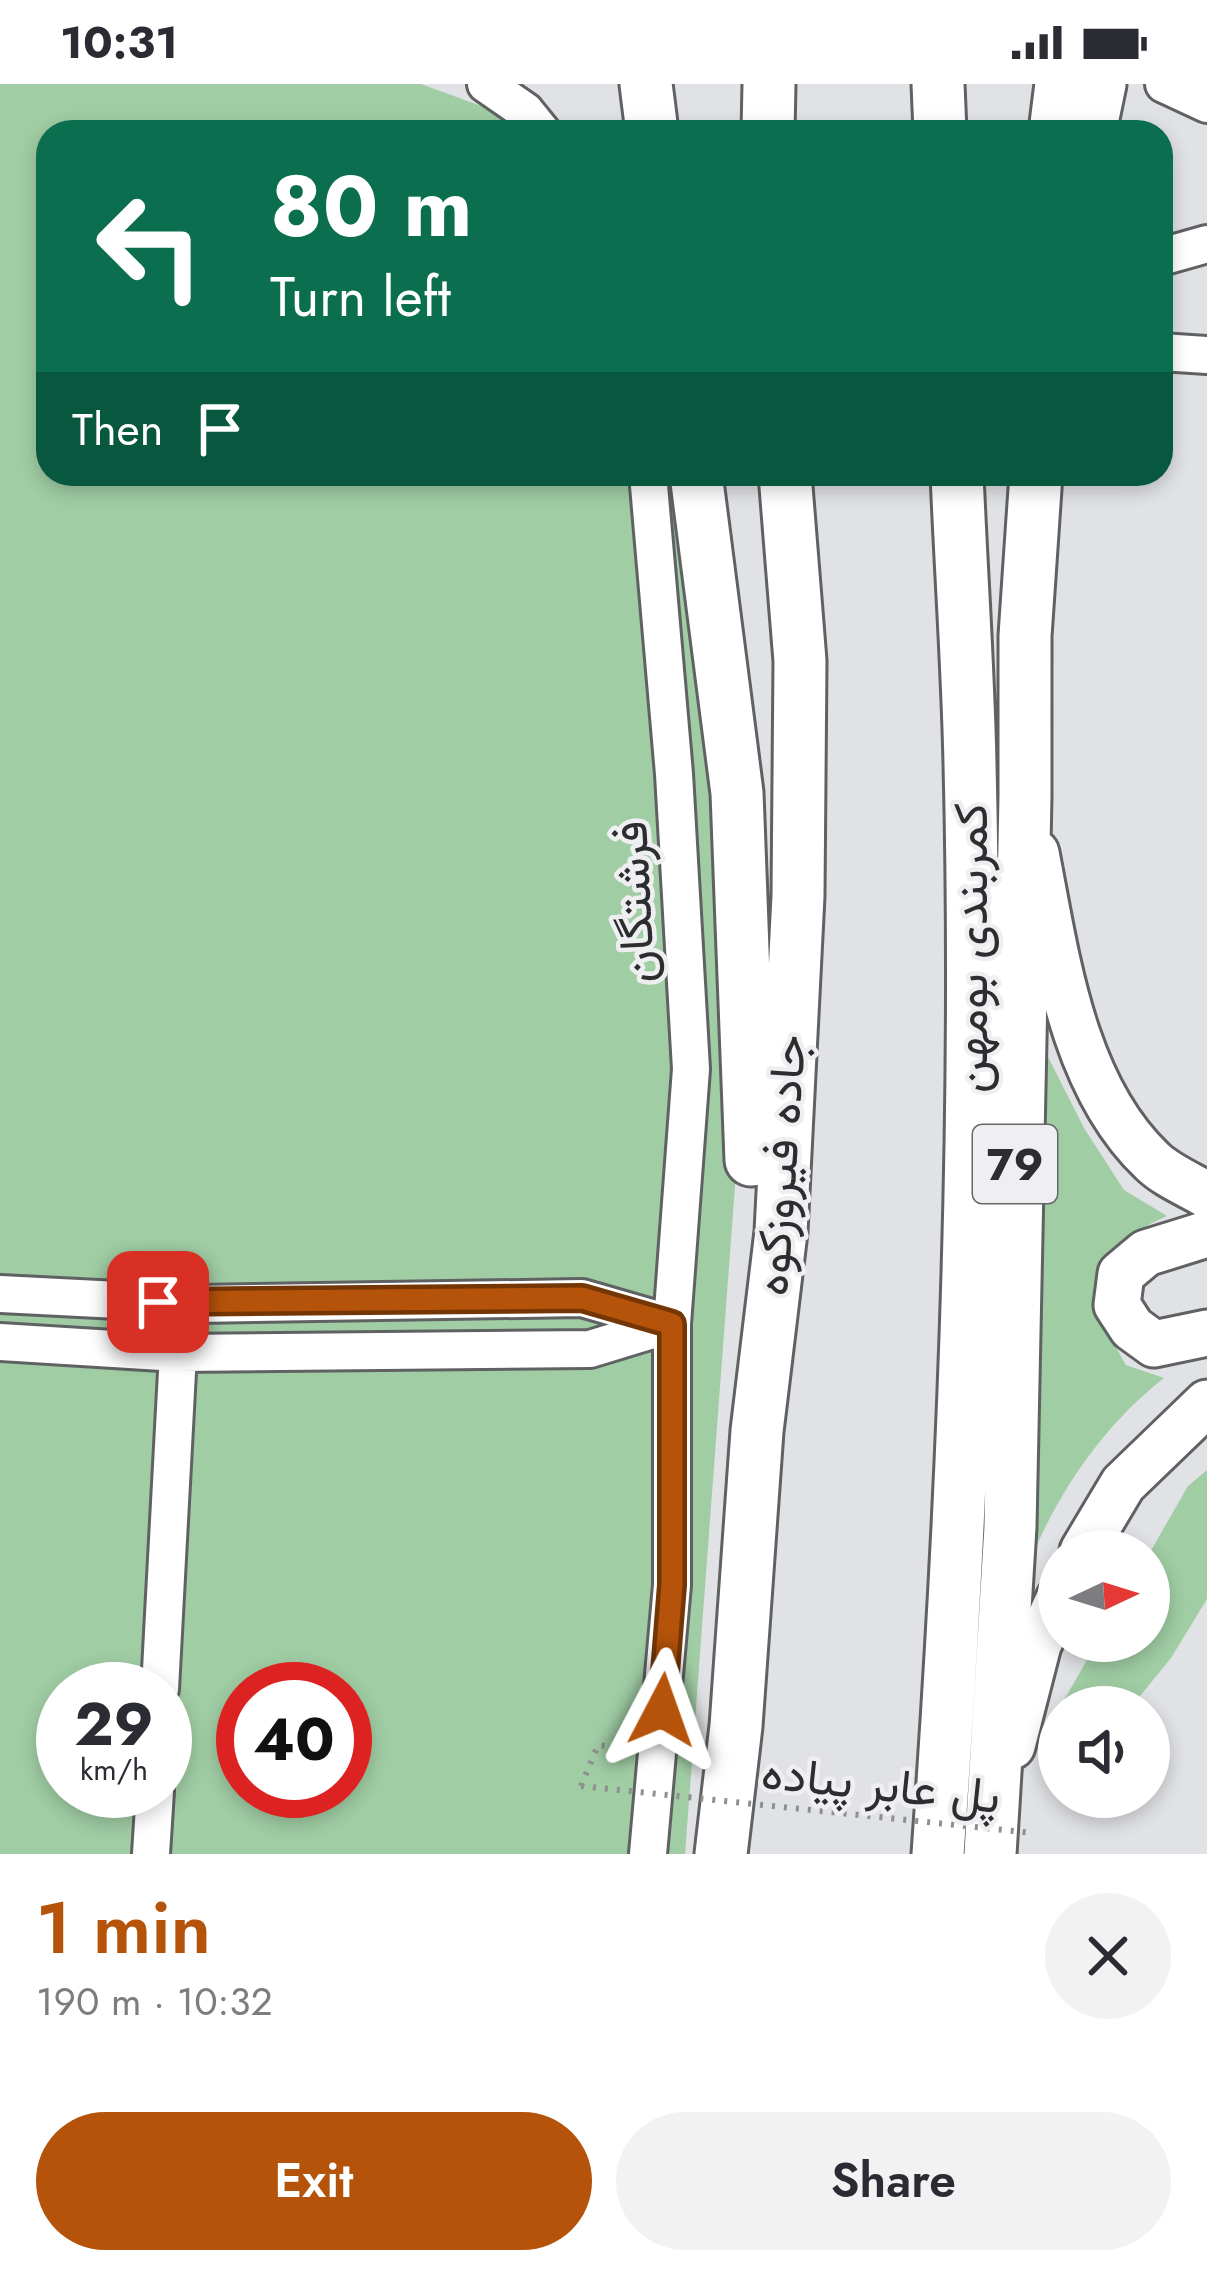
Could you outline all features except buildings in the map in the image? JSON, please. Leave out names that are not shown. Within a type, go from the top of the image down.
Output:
[{"type":"highway","points":[[646,84],[650,120]]},
{"type":"highway","points":[[768,120],[770,84]]},
{"type":"highway","points":[[938,84],[940,120]]},
{"type":"highway","points":[[1056,120],[1061,84]]},
{"type":"highway","points":[[1092,120],[1100,84]]},
{"type":"highway","points":[[698,486],[737,793],[748,1013],[757,1430]]},
{"type":"highway","name":"جاده فیروزکوه","points":[[721,1854],[736,1726],[757,1430],[781,1232],[798,896],[800,661],[786,486]]},
{"type":"highway","name":"کمربندی بومهن","points":[[938,1854],[956,1605],[970,1184],[970,765],[958,486]]},
{"type":"highway","name":"79","points":[[1004,1843],[1025,636],[1035,486]]},
{"type":"main road","points":[[1025,796],[1050,926],[1082,1048],[1113,1113],[1153,1163],[1207,1195]]},
{"type":"main road","points":[[1207,1234],[1145,1253],[1121,1274],[1117,1305],[1132,1328],[1154,1344],[1207,1333]]},
{"type":"main road","points":[[1096,1530],[1124,1484],[1207,1403]]},
{"type":"main road","points":[[1004,1843],[1005,1791],[1015,1727],[1038,1645]]},
{"type":"street","points":[[485,84],[532,120]]},
{"type":"street","points":[[1165,84],[1207,104]]},
{"type":"street","points":[[1173,251],[1207,244]]},
{"type":"street","points":[[1173,353],[1207,355]]},
{"type":"street","name":"فرشتگان","points":[[648,1854],[672,1585],[672,1324],[691,1069],[674,774],[649,486]]},
{"type":"street","points":[[0,1294],[197,1304],[582,1298],[672,1324]]},
{"type":"street","points":[[0,1342],[178,1353],[590,1349],[672,1324]]},
{"type":"street","points":[[161,1662],[178,1353]]},
{"type":"street","points":[[151,1854],[153,1818]]},
{"type":"path","name":"پل عابر پیاده","points":[[598,1745],[581,1786],[1004,1843]]},
{"type":"green space","points":[[0,84],[421,84],[519,120],[36,120],[36,486],[691,486],[748,1013],[685,1854],[0,1854]]},
{"type":"green space","points":[[1042,1045],[1084,1128],[1124,1190],[1167,1216],[1119,1244],[1099,1277],[1098,1295],[1102,1316],[1126,1365],[1164,1378],[1122,1416],[1086,1459],[1045,1530],[1038,1530],[1031,1558]]},
{"type":"green space","points":[[1207,1470],[1207,1599],[1170,1659],[1170,1530],[1163,1530],[1188,1486]]},
{"type":"green space","points":[[1086,1662],[1168,1662],[1148,1686],[1072,1686]]},
{"type":"route","points":[[158,1302],[582,1298],[672,1324],[672,1585],[662,1710]]}]
